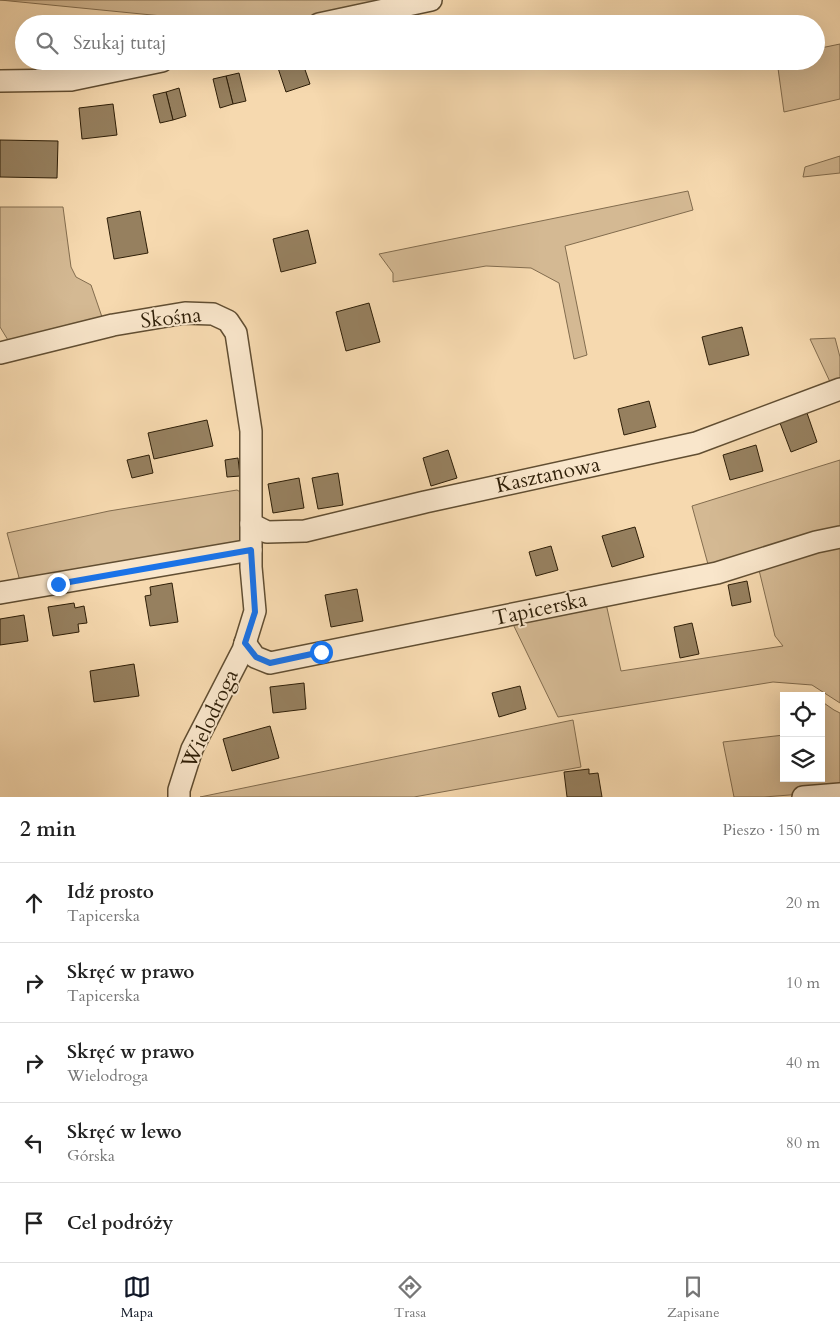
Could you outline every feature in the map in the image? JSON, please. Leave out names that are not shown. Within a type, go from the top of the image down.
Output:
[{"type":"street","points":[[361,15],[431,0]]},
{"type":"street","points":[[0,81],[71,80],[119,70]]},
{"type":"street","name":"Skośna","points":[[0,353],[113,326],[185,313],[213,314],[228,321],[236,333],[252,432],[251,524]]},
{"type":"street","name":"Kasztanowa","points":[[251,524],[267,532],[305,531],[425,502],[691,444],[840,390]]},
{"type":"street","name":"Wielodroga","points":[[179,797],[179,790],[192,749],[245,643],[255,612],[251,524]]},
{"type":"street","name":"Tapicerska","points":[[245,643],[256,657],[270,663],[717,573],[816,542],[840,537]]},
{"type":"street","points":[[0,593],[251,550]]},
{"type":"street","points":[[803,797],[840,794]]},
{"type":"shaded area","points":[[0,0],[420,0],[352,15],[152,15]]},
{"type":"shaded area","points":[[840,44],[840,99],[784,112],[778,70],[825,70],[825,47]]},
{"type":"shaded area","points":[[840,156],[840,173],[803,177],[805,167]]},
{"type":"shaded area","points":[[688,191],[693,210],[565,246],[587,355],[574,359],[559,283],[531,268],[486,266],[393,282],[393,273],[379,254]]},
{"type":"shaded area","points":[[0,207],[63,207],[71,267],[76,277],[91,285],[102,317],[11,345],[0,327]]},
{"type":"shaded area","points":[[835,338],[840,357],[840,381],[831,384],[810,339]]},
{"type":"shaded area","points":[[840,460],[840,703],[812,685],[773,682],[558,717],[511,620],[605,599],[621,671],[783,646],[775,636],[759,570],[709,568],[692,506]]},
{"type":"shaded area","points":[[237,490],[247,496],[245,539],[232,547],[21,585],[7,533],[109,511]]},
{"type":"shaded area","points":[[825,704],[840,713],[840,791],[764,797],[734,797],[723,742],[780,735],[780,782],[825,782]]},
{"type":"shaded area","points":[[573,720],[581,767],[414,797],[200,797]]},
{"type":"building","points":[[279,70],[305,70],[310,84],[286,92]]},
{"type":"building","points":[[239,73],[246,101],[233,104],[226,76]]},
{"type":"building","points":[[226,76],[233,104],[220,108],[213,79]]},
{"type":"building","points":[[179,88],[186,116],[173,120],[166,92]]},
{"type":"building","points":[[166,92],[173,120],[160,123],[153,95]]},
{"type":"building","points":[[113,104],[117,135],[82,139],[79,108]]},
{"type":"building","points":[[0,140],[58,141],[57,178],[0,177]]},
{"type":"building","points":[[140,211],[148,253],[114,259],[107,218]]},
{"type":"building","points":[[308,230],[316,263],[281,272],[273,239]]},
{"type":"building","points":[[369,303],[380,342],[346,351],[336,312]]},
{"type":"building","points":[[742,327],[749,355],[709,365],[702,337]]},
{"type":"building","points":[[649,401],[656,427],[624,435],[618,409]]},
{"type":"building","points":[[807,413],[817,442],[791,452],[780,423]]},
{"type":"building","points":[[207,420],[213,446],[154,459],[148,433]]},
{"type":"building","points":[[756,445],[763,471],[730,480],[723,455]]},
{"type":"building","points":[[448,450],[457,478],[431,486],[423,458]]},
{"type":"building","points":[[149,455],[153,473],[132,478],[127,460]]},
{"type":"building","points":[[238,458],[240,476],[227,477],[225,460]]},
{"type":"building","points":[[338,473],[343,505],[318,509],[312,478]]},
{"type":"building","points":[[299,478],[304,508],[273,513],[268,484]]},
{"type":"building","points":[[635,527],[644,557],[612,567],[602,536]]},
{"type":"building","points":[[551,546],[558,570],[536,576],[529,552]]},
{"type":"building","points":[[747,581],[751,602],[732,606],[728,585]]},
{"type":"building","points":[[172,583],[178,622],[150,626],[145,596],[151,595],[150,587]]},
{"type":"building","points":[[357,589],[363,621],[331,627],[325,595]]},
{"type":"building","points":[[74,603],[75,608],[84,606],[87,623],[78,624],[79,632],[53,636],[48,607]]},
{"type":"building","points":[[24,615],[28,641],[0,645],[0,619]]},
{"type":"building","points":[[692,623],[699,654],[680,658],[674,627]]},
{"type":"building","points":[[134,664],[139,696],[94,702],[90,671]]},
{"type":"building","points":[[304,683],[306,709],[273,713],[270,687]]},
{"type":"building","points":[[520,686],[526,709],[499,717],[492,693]]},
{"type":"building","points":[[270,726],[279,758],[232,771],[223,739]]},
{"type":"building","points":[[589,769],[589,774],[598,773],[602,797],[567,797],[564,772]]},
{"type":"route","points":[[58,584],[251,550],[255,612],[245,643],[256,657],[270,663],[321,652]]}]
